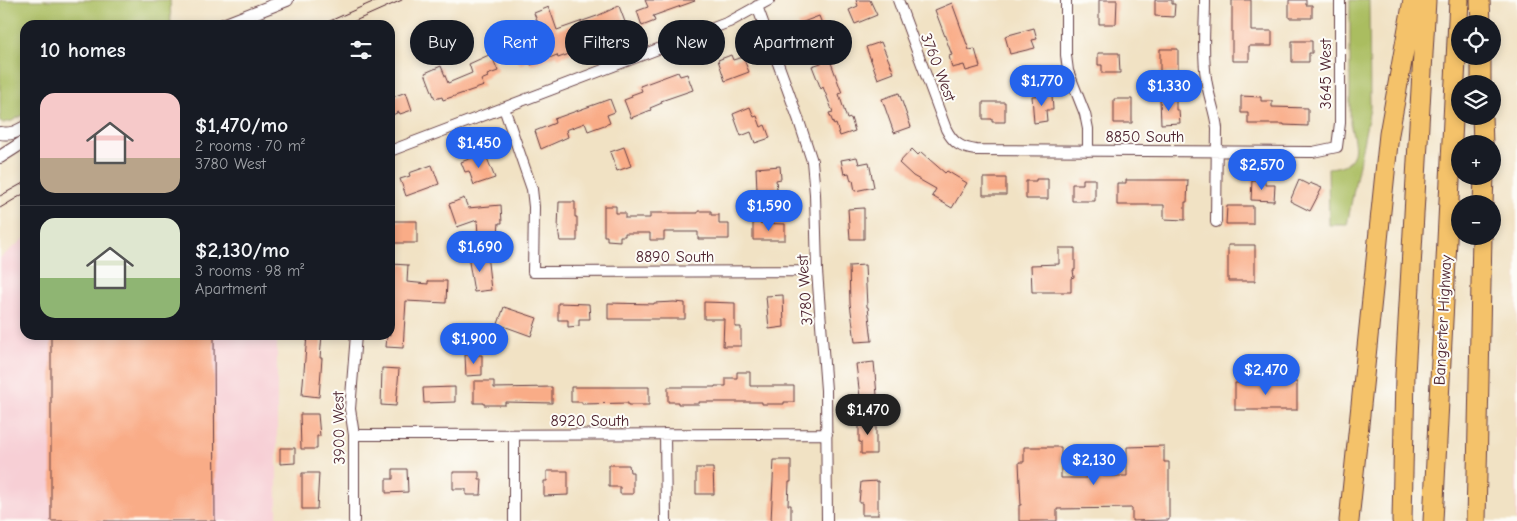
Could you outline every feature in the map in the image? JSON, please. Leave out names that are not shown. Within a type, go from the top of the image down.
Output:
[{"type":"highway","points":[[1349,521],[1389,134],[1413,0]]},
{"type":"highway","name":"Bangerter Highway","points":[[1402,521],[1405,375],[1426,0]]},
{"type":"highway","name":"Bangerter Highway","points":[[1433,521],[1459,0]]},
{"type":"highway","points":[[1480,0],[1481,15]]},
{"type":"highway","points":[[1476,521],[1482,245]]},
{"type":"street","points":[[236,20],[287,0]]},
{"type":"street","points":[[395,149],[729,22],[769,0]]},
{"type":"street","name":"3760 West","points":[[898,0],[946,130],[955,142]]},
{"type":"street","points":[[1066,0],[1066,55],[1068,71],[1086,114],[1088,151]]},
{"type":"street","points":[[1205,0],[1205,75],[1215,116],[1217,152],[1216,222]]},
{"type":"street","name":"3645 West","points":[[1336,147],[1340,123],[1340,0]]},
{"type":"street","name":"3780 West","points":[[757,6],[812,161],[817,271],[826,390],[827,521]]},
{"type":"street","name":"8890 South","points":[[504,108],[532,189],[534,207],[533,272],[817,271]]},
{"type":"street","points":[[0,132],[7,134],[20,130]]},
{"type":"street","name":"8850 South","points":[[955,142],[960,147],[976,150],[1313,152],[1336,147]]},
{"type":"street","points":[[0,158],[20,144]]},
{"type":"street","name":"3900 West","points":[[354,521],[354,435],[350,409],[356,340]]},
{"type":"street","points":[[665,434],[666,521]]},
{"type":"street","name":"8920 South","points":[[354,435],[827,434]]},
{"type":"street","points":[[514,435],[514,521]]},
{"type":"shaded area","points":[[1517,149],[1517,521],[1516,521]]},
{"type":"shaded area","points":[[20,242],[20,340],[277,340],[277,521],[0,521],[0,258]]},
{"type":"green space","points":[[0,0],[170,0],[171,20],[20,20],[20,117],[12,121],[0,122]]},
{"type":"green space","points":[[1350,0],[1369,0],[1370,108],[1347,225],[1329,225],[1328,168],[1346,164],[1351,160],[1355,148],[1350,124]]},
{"type":"building","points":[[645,0],[695,1],[653,16],[655,21],[648,24],[648,20],[640,20],[637,11],[648,7]]},
{"type":"building","points":[[856,0],[870,0],[877,15],[855,24],[849,10],[858,6]]},
{"type":"building","points":[[1099,0],[1117,0],[1116,24],[1099,24]]},
{"type":"building","points":[[1155,0],[1172,0],[1172,4],[1175,4],[1174,17],[1155,16]]},
{"type":"building","points":[[1232,0],[1251,0],[1251,31],[1272,31],[1272,46],[1249,46],[1249,61],[1232,61]]},
{"type":"building","points":[[1289,0],[1306,0],[1306,5],[1312,5],[1312,18],[1289,18]]},
{"type":"building","points":[[952,3],[969,50],[975,49],[980,67],[966,71],[964,65],[952,68],[949,56],[952,55],[935,10]]},
{"type":"building","points":[[619,6],[624,20],[586,20]]},
{"type":"building","points":[[549,7],[554,20],[537,20],[534,13]]},
{"type":"building","points":[[819,16],[821,20],[808,20]]},
{"type":"building","points":[[555,24],[557,30],[565,27],[565,56],[558,58],[557,55],[555,56]]},
{"type":"building","points":[[1034,28],[1037,39],[1032,40],[1035,48],[1010,54],[1005,36]]},
{"type":"building","points":[[1292,41],[1312,41],[1312,53],[1309,53],[1309,62],[1292,62]]},
{"type":"building","points":[[881,42],[894,73],[878,79],[866,47]]},
{"type":"building","points":[[1160,49],[1178,49],[1178,73],[1160,73]]},
{"type":"building","points":[[1098,53],[1119,53],[1120,73],[1102,73],[1102,65],[1098,65]]},
{"type":"building","points":[[731,55],[733,60],[735,59],[735,65],[746,65],[749,72],[725,81],[720,65],[725,65],[725,57]]},
{"type":"building","points":[[484,57],[484,65],[496,65],[498,71],[487,75],[488,77],[481,80],[484,86],[443,100],[442,97],[435,99],[425,73],[441,66],[448,83],[472,73],[469,65],[474,65],[474,62]]},
{"type":"building","points":[[832,65],[842,93],[839,94],[847,119],[851,118],[855,131],[840,136],[836,124],[834,125],[829,113],[833,112],[823,87],[821,89],[812,66]]},
{"type":"building","points":[[678,72],[680,76],[687,74],[693,90],[661,101],[662,103],[650,108],[651,110],[631,118],[624,100],[642,91],[640,86]]},
{"type":"building","points":[[406,92],[412,110],[395,114],[395,96]]},
{"type":"building","points":[[899,93],[911,127],[894,133],[882,99]]},
{"type":"building","points":[[1052,95],[1053,110],[1046,110],[1047,121],[1034,123],[1032,96]]},
{"type":"building","points":[[1241,96],[1261,97],[1261,101],[1272,101],[1272,107],[1308,108],[1308,126],[1248,124],[1248,113],[1241,113]]},
{"type":"building","points":[[610,99],[615,112],[607,115],[610,123],[588,131],[585,123],[566,130],[568,137],[541,149],[535,131],[555,123],[554,119]]},
{"type":"building","points":[[1114,99],[1132,99],[1132,123],[1114,123]]},
{"type":"building","points":[[1160,99],[1176,99],[1176,110],[1179,110],[1180,123],[1161,124]]},
{"type":"building","points":[[983,102],[1005,102],[1005,122],[992,122],[992,119],[983,119]]},
{"type":"building","points":[[750,107],[754,117],[757,116],[761,127],[765,125],[770,138],[755,143],[751,132],[741,136],[733,114]]},
{"type":"building","points":[[624,147],[631,166],[617,171],[610,152]]},
{"type":"building","points":[[912,149],[918,155],[921,152],[945,173],[947,171],[967,183],[952,208],[932,196],[936,189],[913,176],[899,163]]},
{"type":"building","points":[[485,153],[495,178],[474,185],[469,171],[465,172],[461,162]]},
{"type":"building","points":[[857,157],[859,164],[869,162],[874,187],[855,191],[853,180],[851,181],[849,173],[844,174],[841,160]]},
{"type":"building","points":[[432,165],[439,184],[406,196],[400,179],[410,176],[409,173]]},
{"type":"building","points":[[780,166],[781,179],[776,180],[777,189],[757,190],[756,168]]},
{"type":"building","points":[[983,178],[1006,178],[1006,195],[983,195]]},
{"type":"building","points":[[1036,179],[1048,179],[1048,199],[1026,199],[1026,181],[1036,181]]},
{"type":"building","points":[[1083,179],[1095,179],[1095,201],[1072,201],[1072,184],[1083,184]]},
{"type":"building","points":[[1126,180],[1188,180],[1185,220],[1164,219],[1164,205],[1117,205],[1117,183],[1126,183]]},
{"type":"building","points":[[1252,180],[1265,181],[1265,185],[1275,185],[1274,201],[1251,200]]},
{"type":"building","points":[[1299,180],[1322,188],[1310,211],[1290,201]]},
{"type":"building","points":[[464,198],[468,208],[501,205],[502,223],[499,223],[498,234],[478,235],[477,220],[457,227],[449,204]]},
{"type":"building","points":[[559,202],[575,202],[577,241],[560,241],[558,229]]},
{"type":"building","points":[[604,206],[616,206],[616,213],[625,213],[625,218],[650,218],[650,213],[698,213],[698,211],[711,211],[711,215],[719,215],[719,224],[729,224],[729,239],[698,239],[698,232],[664,232],[664,240],[650,240],[650,233],[625,233],[625,236],[620,236],[620,241],[607,240],[607,236],[604,236]]},
{"type":"building","points":[[1227,206],[1253,206],[1253,224],[1226,224]]},
{"type":"building","points":[[864,208],[864,239],[850,239],[848,209]]},
{"type":"building","points":[[395,221],[417,221],[417,243],[395,243]]},
{"type":"building","points":[[753,223],[785,224],[785,240],[753,240]]},
{"type":"building","points":[[1228,245],[1255,245],[1255,281],[1228,281]]},
{"type":"building","points":[[1059,248],[1075,248],[1075,270],[1073,270],[1074,277],[1071,278],[1071,292],[1032,292],[1031,265],[1059,264]]},
{"type":"building","points":[[487,254],[491,290],[474,292],[468,256]]},
{"type":"building","points":[[395,264],[408,265],[407,282],[428,284],[428,281],[447,281],[446,303],[406,301],[403,348],[386,347],[387,340],[395,340]]},
{"type":"building","points":[[865,265],[867,307],[872,341],[855,342],[850,303],[849,266]]},
{"type":"building","points":[[783,295],[784,327],[769,329],[766,296]]},
{"type":"building","points":[[704,302],[735,303],[735,327],[741,327],[741,346],[723,346],[724,319],[704,319]]},
{"type":"building","points":[[558,303],[589,304],[590,319],[579,319],[579,326],[568,327],[568,320],[558,320]]},
{"type":"building","points":[[608,303],[654,304],[685,303],[685,319],[608,319]]},
{"type":"building","points":[[504,307],[537,318],[531,336],[498,324]]},
{"type":"building","points":[[51,340],[214,340],[215,521],[51,521]]},
{"type":"building","points":[[307,340],[322,340],[319,397],[302,395]]},
{"type":"building","points":[[465,355],[482,355],[482,375],[466,376]]},
{"type":"building","points":[[874,362],[877,395],[860,397],[856,364]]},
{"type":"building","points":[[382,368],[399,369],[396,406],[381,405]]},
{"type":"building","points":[[737,372],[750,372],[750,386],[794,386],[794,402],[784,402],[784,404],[699,402],[699,404],[678,404],[678,402],[668,402],[668,387],[726,386],[726,378],[737,378]]},
{"type":"building","points":[[474,381],[494,381],[494,388],[552,387],[552,403],[505,402],[505,405],[484,405],[484,403],[474,403]]},
{"type":"building","points":[[1297,382],[1297,410],[1235,410],[1235,383]]},
{"type":"building","points":[[455,387],[455,402],[424,403],[423,388]]},
{"type":"building","points":[[571,387],[649,387],[649,405],[628,405],[628,403],[582,404],[582,402],[571,402]]},
{"type":"building","points":[[300,414],[318,414],[320,436],[317,436],[317,449],[301,449]]},
{"type":"building","points":[[859,419],[876,419],[876,454],[861,454]]},
{"type":"building","points":[[1164,446],[1164,462],[1169,462],[1169,520],[1132,521],[1132,508],[1057,509],[1057,521],[1019,521],[1019,505],[1021,505],[1019,462],[1024,462],[1024,447],[1061,447],[1061,478],[1087,478],[1087,472],[1103,472],[1103,476],[1127,476],[1127,447]]},
{"type":"building","points":[[280,448],[295,448],[295,463],[280,464]]},
{"type":"building","points":[[774,460],[791,460],[788,505],[791,505],[791,521],[771,521]]},
{"type":"building","points":[[609,465],[629,465],[630,472],[633,472],[633,494],[620,494],[620,487],[609,487]]},
{"type":"building","points":[[696,468],[713,468],[714,494],[696,494]]},
{"type":"building","points":[[393,469],[407,469],[408,492],[386,493],[386,479],[393,479]]},
{"type":"building","points":[[547,471],[568,471],[568,495],[544,496],[544,481],[547,481]]},
{"type":"building","points":[[453,472],[479,472],[479,479],[482,479],[481,495],[466,495],[466,489],[453,489]]},
{"type":"building","points":[[302,473],[319,473],[317,509],[302,509]]},
{"type":"building","points":[[878,481],[878,515],[862,515],[862,503],[859,503],[861,482]]},
{"type":"tram line","points":[[332,20],[377,0]]},
{"type":"tram line","points":[[357,20],[402,0]]},
{"type":"tram line","points":[[0,196],[20,185]]},
{"type":"tram line","points":[[0,208],[20,196]]}]
